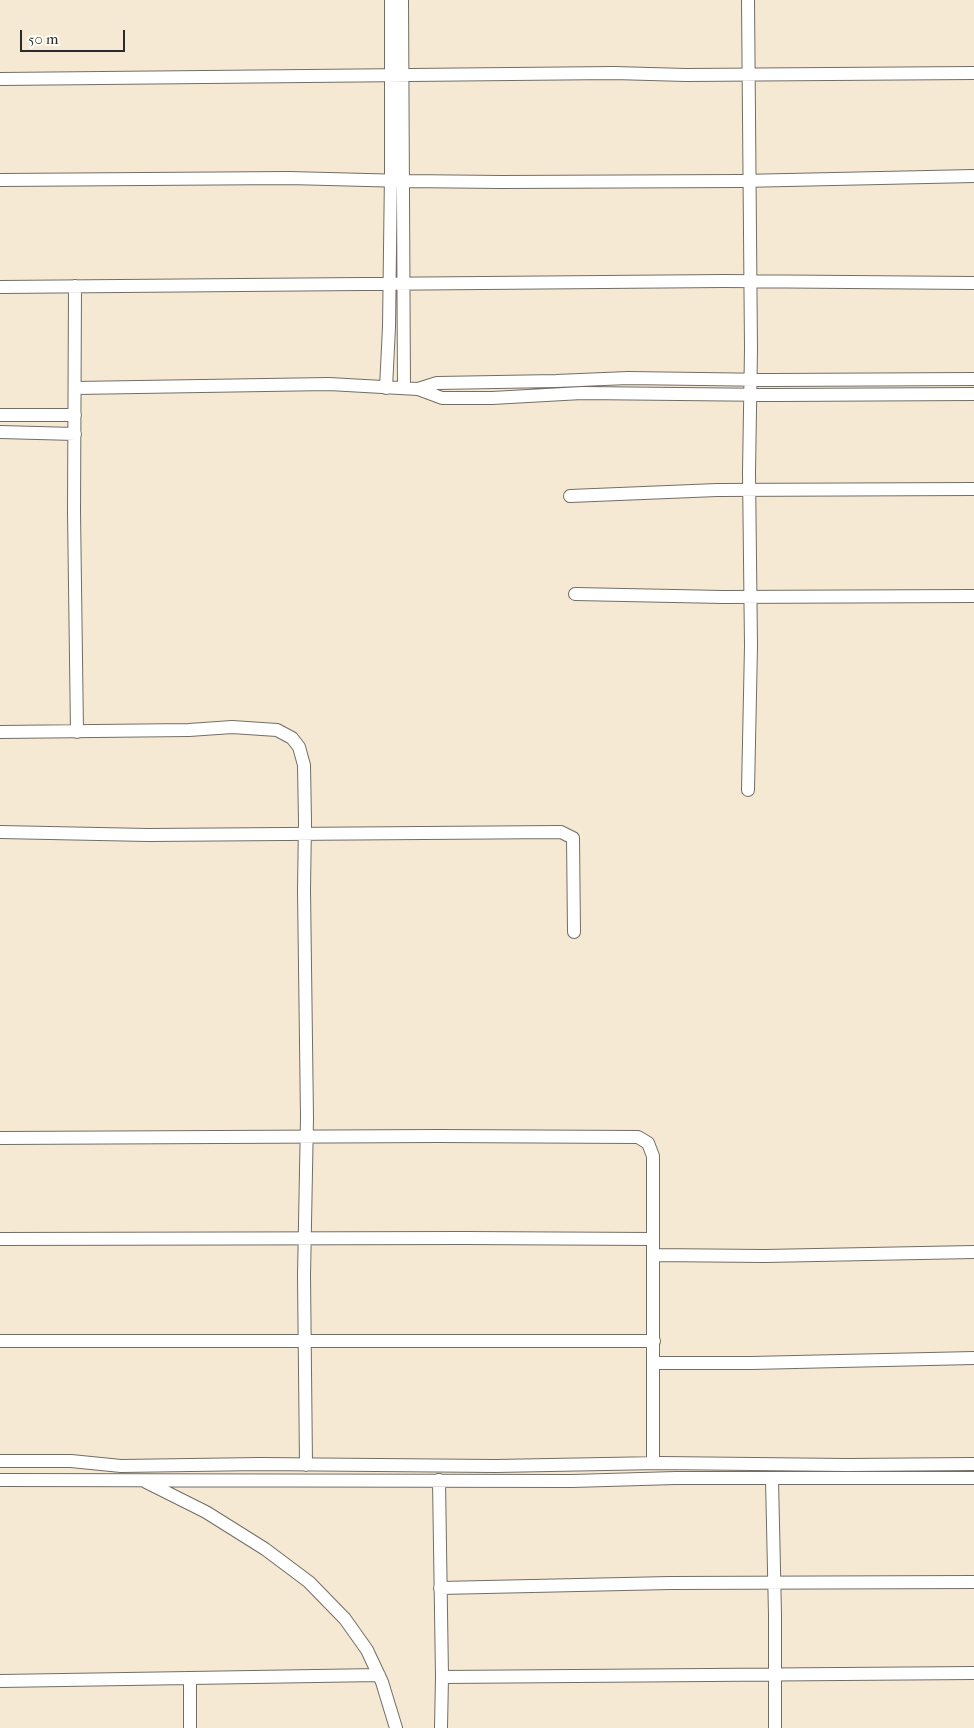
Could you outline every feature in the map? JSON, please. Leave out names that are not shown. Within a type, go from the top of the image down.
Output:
[{"type":"street","points":[[391,0],[404,181],[404,388]]},
{"type":"street","points":[[386,388],[390,285],[391,181],[402,0]]},
{"type":"street","points":[[748,0],[751,282],[751,596],[748,790]]},
{"type":"street","points":[[0,79],[614,72],[686,74],[974,73]]},
{"type":"street","points":[[0,180],[289,178],[391,181],[750,180],[974,176]]},
{"type":"street","points":[[0,287],[751,282],[974,283]]},
{"type":"street","points":[[75,286],[74,512],[77,732]]},
{"type":"street","points":[[418,390],[438,383],[628,378],[751,380],[974,379]]},
{"type":"street","points":[[75,388],[329,384],[404,388],[418,390],[442,398],[492,398],[582,393],[750,395],[974,394]]},
{"type":"street","points":[[0,415],[75,415]]},
{"type":"street","points":[[0,432],[75,434]]},
{"type":"street","points":[[570,496],[750,490],[974,489]]},
{"type":"street","points":[[575,594],[974,596]]},
{"type":"street","points":[[0,732],[190,730],[232,727],[277,730],[292,738],[299,747],[304,765],[305,835],[306,1136],[304,1239],[306,1465]]},
{"type":"street","points":[[0,832],[148,835],[560,832],[573,838],[574,932]]},
{"type":"street","points":[[0,1138],[638,1136],[648,1143],[652,1156],[654,1463]]},
{"type":"street","points":[[0,1240],[653,1239]]},
{"type":"street","points":[[653,1255],[764,1256],[974,1252]]},
{"type":"street","points":[[0,1341],[654,1341]]},
{"type":"street","points":[[654,1364],[974,1358]]},
{"type":"street","points":[[0,1462],[71,1462],[121,1466],[207,1464],[504,1466],[654,1463],[974,1464]]},
{"type":"street","points":[[121,1466],[142,1480],[206,1512],[265,1549],[309,1582],[345,1619],[367,1650],[379,1675],[396,1728]]},
{"type":"street","points":[[0,1480],[572,1481],[676,1478],[974,1478]]},
{"type":"street","points":[[772,1479],[775,1728]]},
{"type":"street","points":[[439,1480],[441,1728]]},
{"type":"street","points":[[440,1588],[974,1582]]},
{"type":"street","points":[[442,1677],[974,1673]]},
{"type":"street","points":[[0,1681],[379,1675]]},
{"type":"street","points":[[190,1678],[190,1728]]}]
